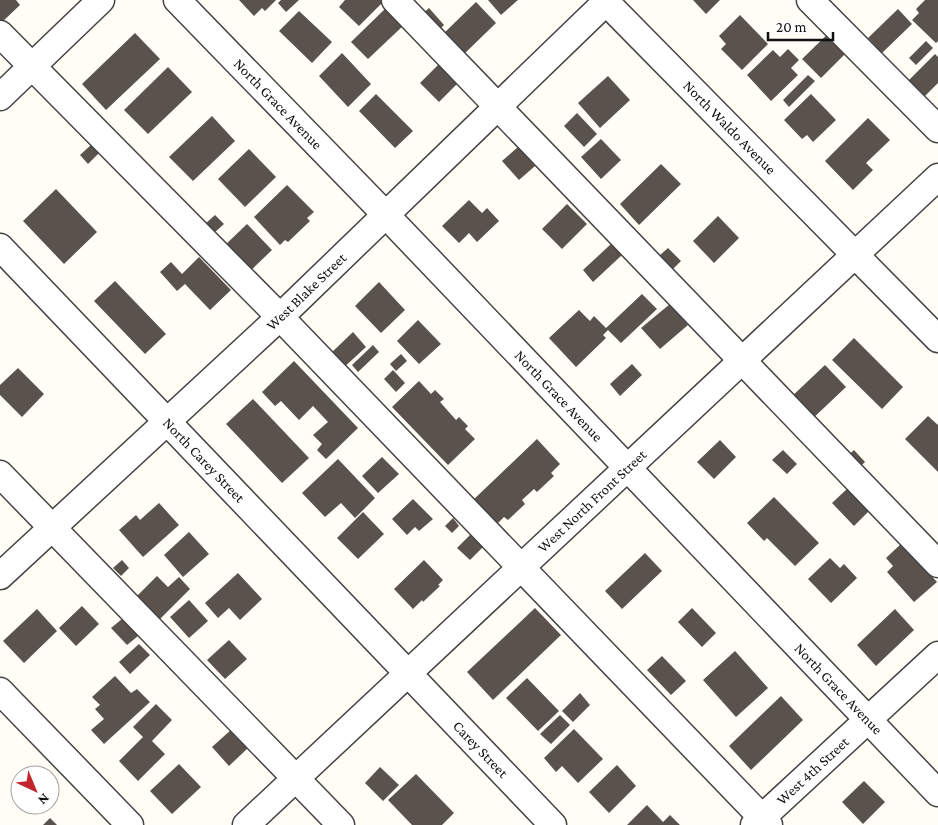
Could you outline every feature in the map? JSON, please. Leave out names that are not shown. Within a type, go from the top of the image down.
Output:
[{"type":"street","points":[[0,97],[101,0]]},
{"type":"street","name":"North Grace Avenue","points":[[177,0],[385,214],[626,469],[938,793]]},
{"type":"street","points":[[395,0],[938,564]]},
{"type":"street","points":[[810,0],[938,129]]},
{"type":"street","name":"West Blake Street","points":[[0,576],[280,317],[605,1]]},
{"type":"street","name":"North Waldo Avenue","points":[[605,1],[938,339]]},
{"type":"street","points":[[0,34],[280,317],[521,567],[761,823]]},
{"type":"street","name":"West North Front Street","points":[[246,825],[938,177]]},
{"type":"street","name":"North Carey Street","points":[[0,247],[408,673]]},
{"type":"street","points":[[0,474],[341,825]]},
{"type":"street","name":"West 4th Street","points":[[761,823],[867,720],[938,655]]},
{"type":"street","name":"Carey Street","points":[[408,673],[553,825]]},
{"type":"street","points":[[0,691],[130,825]]},
{"type":"building","points":[[0,0],[16,0],[20,5],[0,24]]},
{"type":"building","points":[[239,0],[276,0],[265,11],[262,8],[254,16]]},
{"type":"building","points":[[281,0],[299,0],[286,12],[278,3]]},
{"type":"building","points":[[345,0],[385,0],[359,26],[339,7]]},
{"type":"building","points":[[488,0],[518,0],[501,15]]},
{"type":"building","points":[[693,0],[720,0],[706,14]]},
{"type":"building","points":[[925,0],[938,0],[938,41],[936,43],[912,20],[919,13],[916,9]]},
{"type":"building","points":[[476,2],[496,23],[461,57],[441,36]]},
{"type":"building","points":[[388,6],[405,24],[368,59],[351,42]]},
{"type":"building","points":[[429,8],[444,25],[435,34],[419,17]]},
{"type":"building","points":[[898,9],[912,24],[882,53],[868,38]]},
{"type":"building","points":[[299,11],[332,42],[312,63],[279,31]]},
{"type":"building","points":[[740,15],[768,44],[742,70],[721,49],[726,44],[719,36]]},
{"type":"building","points":[[834,28],[852,47],[821,78],[802,59]]},
{"type":"building","points":[[135,33],[160,59],[106,110],[82,84]]},
{"type":"building","points":[[926,41],[933,48],[916,65],[909,58]]},
{"type":"building","points":[[788,49],[799,60],[791,68],[798,75],[771,101],[747,75],[773,50],[780,57]]},
{"type":"building","points":[[342,53],[371,84],[348,107],[319,76]]},
{"type":"building","points":[[935,54],[938,57],[938,83],[921,100],[905,84]]},
{"type":"building","points":[[440,63],[459,82],[439,102],[420,83]]},
{"type":"building","points":[[168,67],[192,92],[148,134],[124,110]]},
{"type":"building","points":[[808,75],[815,81],[789,107],[783,100]]},
{"type":"building","points":[[608,76],[630,100],[600,128],[578,103]]},
{"type":"building","points":[[376,94],[413,131],[395,148],[359,111]]},
{"type":"building","points":[[811,94],[836,120],[813,142],[807,135],[802,139],[784,120]]},
{"type":"building","points":[[577,113],[597,134],[584,147],[564,126]]},
{"type":"building","points":[[212,116],[235,141],[193,181],[169,157]]},
{"type":"building","points":[[868,118],[890,140],[866,163],[873,170],[853,190],[825,161]]},
{"type":"building","points":[[601,139],[621,160],[601,179],[581,157]]},
{"type":"building","points":[[91,145],[99,153],[88,164],[80,155]]},
{"type":"building","points":[[518,147],[535,166],[519,180],[502,161]]},
{"type":"building","points":[[249,149],[276,177],[245,207],[218,179]]},
{"type":"building","points":[[661,164],[681,184],[639,225],[620,204]]},
{"type":"building","points":[[287,185],[314,212],[307,218],[310,221],[288,242],[285,240],[280,245],[254,217]]},
{"type":"building","points":[[56,189],[97,232],[64,264],[23,221]]},
{"type":"building","points":[[469,200],[482,213],[487,208],[499,221],[477,242],[469,233],[459,243],[442,226]]},
{"type":"building","points":[[567,204],[587,224],[562,249],[542,229]]},
{"type":"building","points":[[215,215],[224,224],[214,233],[205,224]]},
{"type":"building","points":[[718,216],[739,238],[714,263],[693,241]]},
{"type":"building","points":[[247,224],[272,250],[246,275],[221,249]]},
{"type":"building","points":[[611,244],[622,255],[593,282],[583,270]]},
{"type":"building","points":[[668,248],[681,261],[672,270],[659,256]]},
{"type":"building","points":[[199,257],[231,290],[210,310],[185,284],[177,291],[160,272],[171,262],[182,274]]},
{"type":"building","points":[[115,281],[166,334],[145,354],[94,301]]},
{"type":"building","points":[[379,282],[405,310],[381,333],[355,306]]},
{"type":"building","points":[[642,294],[657,309],[621,343],[608,330],[603,335],[606,338],[576,367],[549,338],[579,310],[590,321],[594,316],[606,328]]},
{"type":"building","points":[[670,304],[688,325],[660,349],[641,328]]},
{"type":"building","points":[[418,320],[441,344],[419,364],[397,341]]},
{"type":"building","points":[[353,332],[366,347],[341,370],[328,356]]},
{"type":"building","points":[[854,338],[903,387],[882,409],[832,360]]},
{"type":"building","points":[[373,345],[379,352],[358,372],[352,365]]},
{"type":"building","points":[[401,354],[407,361],[396,371],[390,364]]},
{"type":"building","points":[[294,361],[358,428],[326,459],[317,450],[322,444],[313,435],[328,422],[313,406],[299,420],[281,401],[275,406],[262,392]]},
{"type":"building","points":[[632,364],[642,375],[620,396],[610,384]]},
{"type":"building","points":[[825,365],[846,387],[809,422],[788,400]]},
{"type":"building","points":[[18,368],[44,394],[22,417],[0,395],[0,385]]},
{"type":"building","points":[[393,370],[405,383],[396,392],[384,379]]},
{"type":"building","points":[[419,381],[431,394],[435,390],[444,399],[440,402],[456,420],[459,417],[468,426],[465,429],[475,439],[448,465],[392,407]]},
{"type":"building","points":[[253,399],[309,458],[282,483],[226,424]]},
{"type":"building","points":[[928,416],[938,425],[938,472],[905,439]]},
{"type":"building","points":[[537,439],[560,464],[551,473],[554,476],[537,492],[534,489],[522,500],[525,504],[508,520],[504,517],[495,526],[471,502]]},
{"type":"building","points":[[720,440],[736,457],[714,479],[697,462]]},
{"type":"building","points":[[783,450],[797,464],[787,474],[772,460]]},
{"type":"building","points":[[854,450],[865,462],[853,473],[842,461]]},
{"type":"building","points":[[382,457],[399,474],[378,493],[362,476]]},
{"type":"building","points":[[338,459],[375,498],[355,518],[341,503],[325,517],[302,493]]},
{"type":"building","points":[[848,488],[873,507],[854,526],[832,503]]},
{"type":"building","points":[[774,497],[819,543],[795,566],[767,538],[764,541],[747,523]]},
{"type":"building","points":[[413,499],[433,519],[419,531],[415,527],[407,535],[392,519]]},
{"type":"building","points":[[159,503],[179,525],[143,557],[119,530],[136,515],[140,520]]},
{"type":"building","points":[[363,512],[384,534],[358,559],[337,538]]},
{"type":"building","points":[[453,518],[459,526],[452,533],[445,526]]},
{"type":"building","points":[[189,532],[209,554],[183,577],[164,555]]},
{"type":"building","points":[[473,532],[485,545],[470,560],[457,548]]},
{"type":"building","points":[[902,543],[937,582],[914,602],[887,572],[893,566],[886,558]]},
{"type":"building","points":[[645,553],[662,571],[622,609],[605,591]]},
{"type":"building","points":[[830,558],[840,568],[844,564],[857,578],[831,603],[808,579]]},
{"type":"building","points":[[122,560],[129,568],[121,576],[113,568]]},
{"type":"building","points":[[424,560],[443,580],[438,585],[440,586],[413,609],[394,589]]},
{"type":"building","points":[[238,573],[262,599],[240,620],[229,608],[218,618],[205,603]]},
{"type":"building","points":[[157,576],[168,587],[179,577],[190,589],[158,621],[135,598]]},
{"type":"building","points":[[189,600],[208,621],[189,638],[170,617]]},
{"type":"building","points":[[82,606],[99,624],[76,646],[59,628]]},
{"type":"building","points":[[535,608],[561,635],[493,700],[467,672]]},
{"type":"building","points":[[692,608],[716,633],[702,647],[678,622]]},
{"type":"building","points":[[37,609],[57,631],[24,663],[3,641]]},
{"type":"building","points":[[895,609],[914,630],[876,666],[857,645]]},
{"type":"building","points":[[122,619],[138,636],[127,645],[111,628]]},
{"type":"building","points":[[229,640],[247,659],[225,679],[207,660]]},
{"type":"building","points":[[139,644],[150,655],[130,674],[119,662]]},
{"type":"building","points":[[735,651],[768,688],[736,717],[703,680]]},
{"type":"building","points":[[662,656],[686,681],[671,695],[647,670]]},
{"type":"building","points":[[115,676],[131,693],[137,689],[150,702],[104,744],[91,730],[104,719],[95,709],[100,705],[92,697]]},
{"type":"building","points":[[527,678],[559,711],[538,731],[506,698]]},
{"type":"building","points":[[580,693],[590,705],[573,722],[562,711]]},
{"type":"building","points":[[781,696],[803,720],[751,770],[729,746]]},
{"type":"building","points":[[156,704],[172,720],[152,741],[165,754],[138,781],[119,761],[143,737],[133,727]]},
{"type":"building","points":[[560,715],[570,725],[551,744],[540,734]]},
{"type":"building","points":[[232,729],[249,747],[229,766],[212,747]]},
{"type":"building","points":[[574,729],[603,759],[578,783],[562,766],[556,772],[544,758]]},
{"type":"building","points":[[179,764],[201,787],[172,814],[150,791]]},
{"type":"building","points":[[617,765],[636,786],[609,813],[589,792]]},
{"type":"building","points":[[380,767],[399,785],[383,801],[365,783]]},
{"type":"building","points":[[416,774],[454,813],[442,825],[412,825],[388,800]]},
{"type":"building","points":[[864,781],[885,802],[863,824],[842,802]]},
{"type":"building","points":[[647,805],[663,822],[670,815],[680,825],[627,825]]},
{"type":"building","points":[[50,818],[57,825],[43,825]]}]
